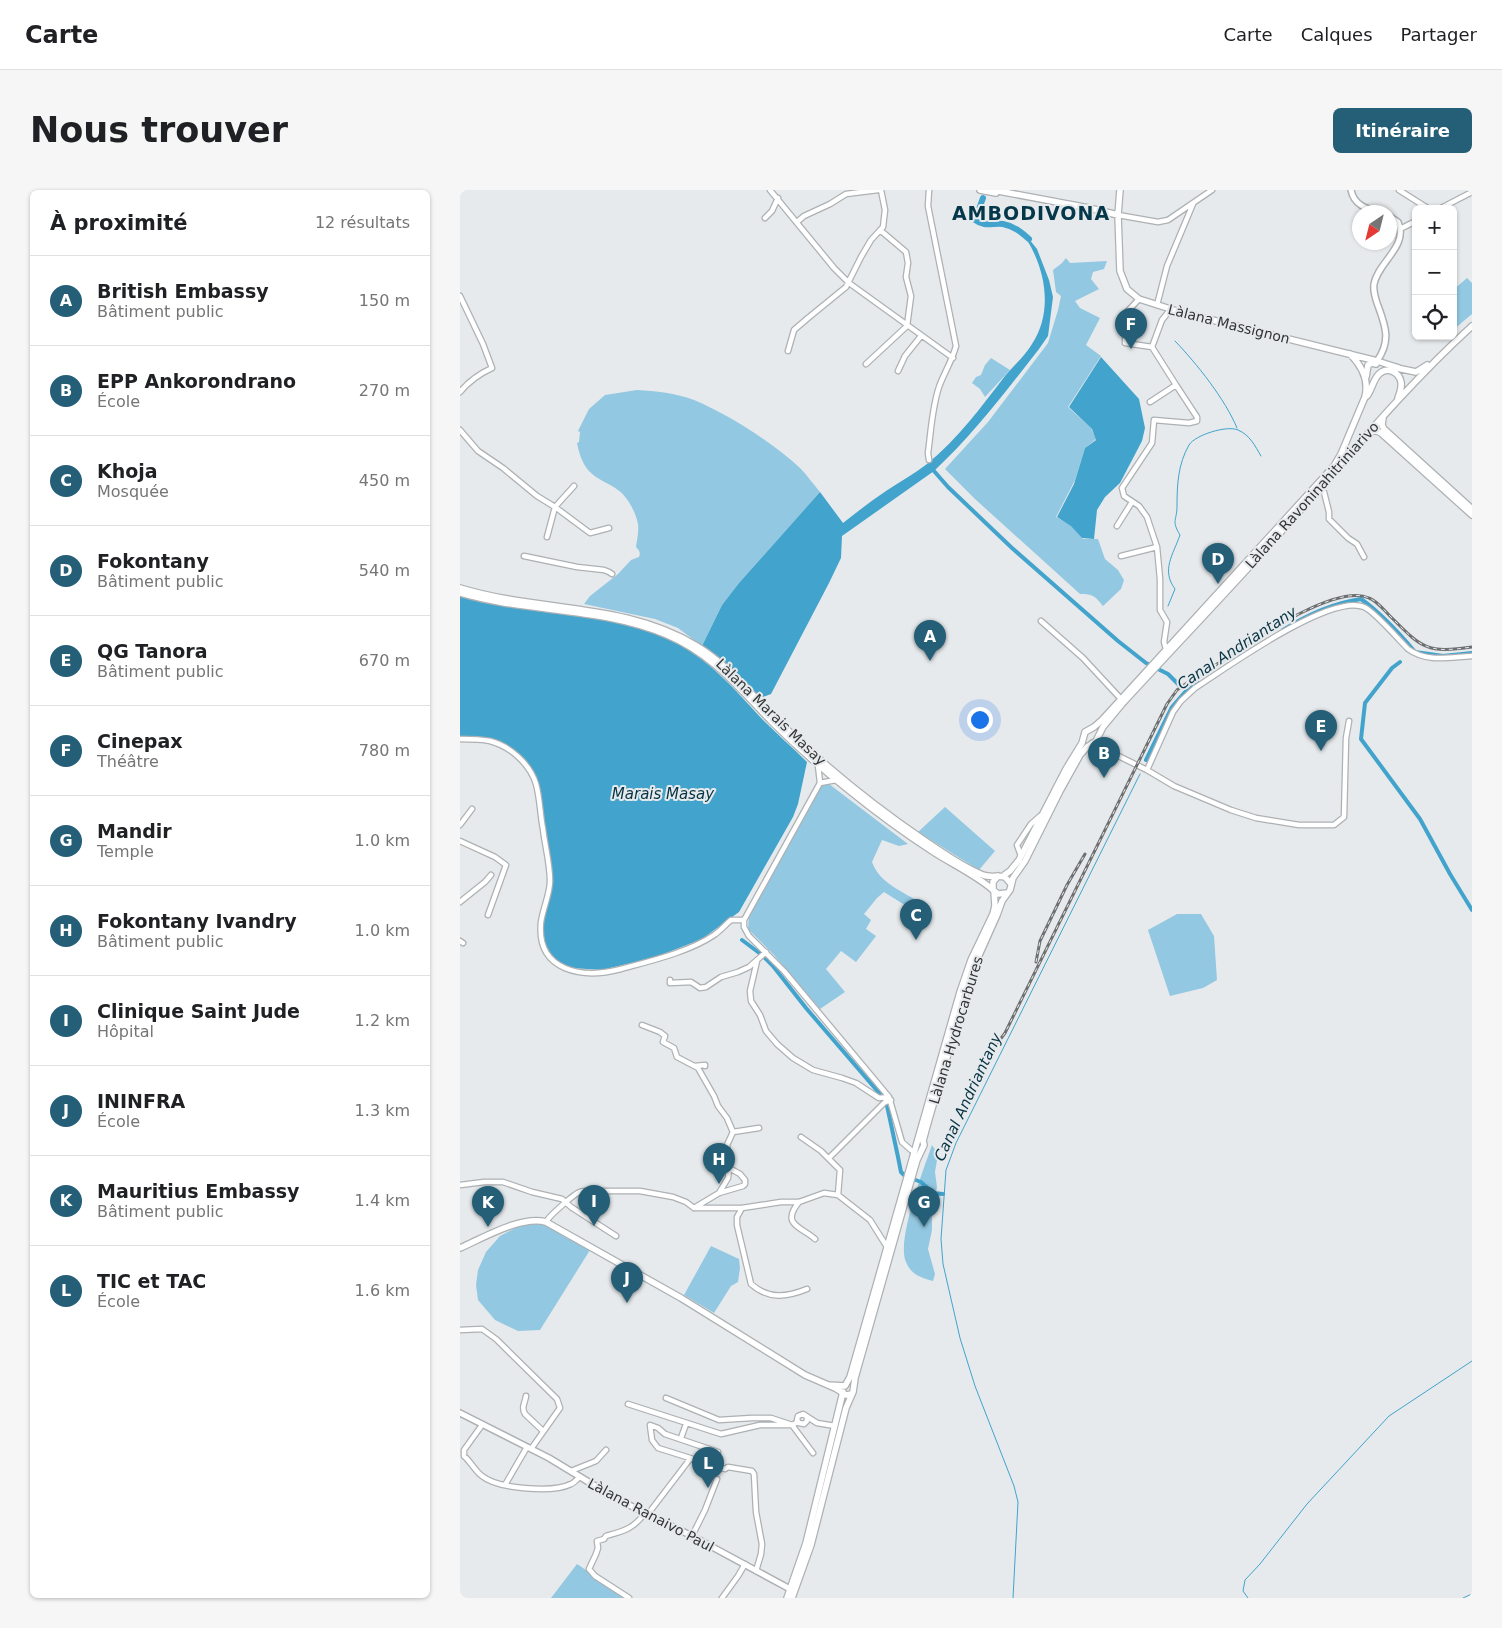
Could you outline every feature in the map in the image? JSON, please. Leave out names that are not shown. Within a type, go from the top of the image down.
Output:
[{"type":"main road","points":[[980,190],[1089,208],[1118,215]]},
{"type":"main road","points":[[994,190],[1029,198]]},
{"type":"main road","points":[[1120,190],[1118,215],[1120,271],[1127,289],[1138,299]]},
{"type":"main road","points":[[1108,212],[1119,202]]},
{"type":"main road","name":"Làlana Massignon","points":[[1138,299],[1170,310],[1350,354],[1401,369]]},
{"type":"main road","points":[[1365,372],[1368,365],[1372,363],[1419,371],[1472,321]]},
{"type":"main road","name":"Làlana Ravoninahitriniarivo","points":[[1011,884],[1080,755],[1091,743],[1096,741],[1106,723],[1153,667],[1318,486],[1408,389],[1472,326]]},
{"type":"main road","points":[[1350,354],[1365,372]]},
{"type":"main road","points":[[1365,396],[1366,380],[1362,364],[1363,360],[1376,361]]},
{"type":"main road","points":[[1401,369],[1412,377],[1412,383],[1408,389]]},
{"type":"main road","points":[[1153,667],[1166,649],[1318,486],[1334,466],[1365,396],[1382,372],[1388,370],[1394,372],[1400,379],[1401,389],[1398,400]]},
{"type":"main road","points":[[1386,413],[1382,420],[1384,429],[1472,509]]},
{"type":"main road","points":[[1368,433],[1375,430],[1379,431],[1472,514]]},
{"type":"main road","points":[[1349,433],[1351,439],[1356,442],[1361,440]]},
{"type":"main road","points":[[1344,446],[1351,449],[1348,454]]},
{"type":"main road","name":"Làlana Marais Masay","points":[[460,588],[496,598],[637,620],[670,631],[711,655],[722,664],[772,722],[818,765],[912,837],[993,890]]},
{"type":"main road","name":"Làlana Marais Masay","points":[[460,593],[496,602],[572,610]]},
{"type":"main road","name":"Làlana Ravoninahitriniarivo","points":[[1000,876],[1010,871],[1021,856],[1084,738],[1085,732],[1099,723],[1121,698],[1153,667]]},
{"type":"main road","name":"Làlana Marais Masay","points":[[741,685],[812,753],[873,803],[915,834],[956,861],[982,875],[1000,876]]},
{"type":"main road","points":[[1091,729],[1096,731],[1098,736]]},
{"type":"main road","points":[[1084,738],[1087,742],[1091,743]]},
{"type":"main road","points":[[1000,876],[1008,878],[1011,884],[1011,888],[1007,893],[998,894],[993,890],[992,882],[1000,876]]},
{"type":"main road","name":"Làlana Hydrocarbures","points":[[910,1175],[964,980],[995,906],[993,890]]},
{"type":"main road","name":"Làlana Hydrocarbures","points":[[910,1175],[972,971],[1007,893]]},
{"type":"main road","points":[[787,1598],[793,1592],[806,1564],[846,1408],[910,1175]]},
{"type":"main road","points":[[793,1592],[843,1390],[853,1368],[887,1247],[908,1183]]},
{"type":"main road","points":[[460,1248],[530,1220],[546,1222],[689,1303],[805,1375],[846,1395],[852,1391]]},
{"type":"main road","points":[[828,1385],[852,1386],[852,1391]]},
{"type":"street","points":[[770,190],[848,283],[953,358]]},
{"type":"street","points":[[788,351],[794,330],[846,288],[871,240],[883,227],[885,210],[880,190],[846,194],[804,216],[797,222]]},
{"type":"street","points":[[929,460],[928,453],[934,410],[940,386],[953,358],[956,346],[928,206],[930,190]]},
{"type":"street","points":[[1118,215],[1158,222],[1168,220],[1212,190]]},
{"type":"street","points":[[1351,190],[1353,198],[1360,205]]},
{"type":"street","points":[[1399,190],[1423,205]]},
{"type":"street","points":[[1447,205],[1472,192]]},
{"type":"street","points":[[765,218],[772,211],[778,198]]},
{"type":"street","points":[[1157,305],[1167,266],[1193,204]]},
{"type":"street","points":[[1386,364],[1382,354],[1386,329],[1375,295],[1374,284],[1376,277],[1397,245],[1401,235],[1397,221]]},
{"type":"street","points":[[1400,229],[1412,223]]},
{"type":"street","points":[[866,364],[907,326],[911,296],[906,277],[908,263],[906,252],[880,230]]},
{"type":"street","points":[[460,296],[483,344],[492,368],[468,383],[460,392]]},
{"type":"street","points":[[1138,299],[1126,313],[1125,343],[1152,347],[1197,417],[1197,421],[1189,423],[1154,420],[1152,443],[1122,488],[1124,496],[1139,506],[1147,517],[1156,547],[1160,580],[1160,610],[1167,622],[1164,642],[1166,649]]},
{"type":"street","points":[[1152,347],[1162,320],[1170,310]]},
{"type":"street","points":[[898,371],[905,356],[921,336]]},
{"type":"street","points":[[1376,361],[1382,354]]},
{"type":"street","points":[[1150,402],[1176,385]]},
{"type":"street","points":[[460,430],[478,451],[590,533],[610,528]]},
{"type":"street","points":[[546,537],[555,507],[574,486]]},
{"type":"street","points":[[1318,486],[1324,492],[1329,519],[1348,538],[1357,544],[1364,557]]},
{"type":"street","points":[[1117,526],[1132,502]]},
{"type":"street","points":[[1121,556],[1156,547]]},
{"type":"street","points":[[524,556],[577,567],[604,570],[612,574]]},
{"type":"street","points":[[1147,770],[1173,712],[1181,701],[1195,688],[1294,626],[1333,609],[1349,605],[1366,608],[1408,650],[1424,658],[1472,656]]},
{"type":"street","points":[[1040,621],[1083,658],[1121,698]]},
{"type":"street","points":[[1091,743],[1147,770],[1174,786],[1247,816],[1267,821],[1299,825],[1334,824],[1344,817],[1348,721]]},
{"type":"street","points":[[1098,736],[1102,746],[1107,751]]},
{"type":"street","points":[[460,739],[490,741],[508,750],[524,763],[536,784],[550,882],[542,913],[542,941],[548,955],[559,966],[571,971],[612,971],[664,957],[701,942],[731,920],[744,920]]},
{"type":"street","points":[[818,765],[820,783],[744,920],[744,927],[749,936],[784,971],[888,1099],[902,1142],[915,1152]]},
{"type":"street","points":[[820,783],[837,780]]},
{"type":"street","points":[[460,825],[461,819],[472,809]]},
{"type":"street","points":[[460,841],[495,857],[506,865],[488,915]]},
{"type":"street","points":[[460,902],[491,875]]},
{"type":"street","points":[[670,980],[670,983],[691,982],[703,988],[720,977],[738,972],[758,960],[765,953]]},
{"type":"street","points":[[758,960],[750,992],[751,1001],[760,1015],[766,1031],[776,1044],[792,1058],[813,1070],[856,1083],[879,1098],[888,1099]]},
{"type":"street","points":[[642,1025],[660,1032],[664,1036],[664,1042],[674,1048],[677,1057],[695,1066],[702,1074],[718,1106],[727,1118],[732,1132],[727,1145],[728,1178],[719,1193]]},
{"type":"street","points":[[695,1066],[705,1066]]},
{"type":"street","points":[[829,1158],[888,1099]]},
{"type":"street","points":[[732,1132],[759,1128]]},
{"type":"street","points":[[801,1137],[829,1158],[840,1170],[838,1195]]},
{"type":"street","points":[[694,1208],[719,1193],[745,1184],[745,1180],[740,1174],[729,1168]]},
{"type":"street","points":[[460,1185],[503,1182],[532,1192],[562,1199],[616,1236]]},
{"type":"street","points":[[546,1222],[552,1213],[580,1192],[640,1191],[673,1197],[686,1202],[694,1208],[742,1208],[781,1202],[798,1202],[824,1193],[838,1195],[870,1220],[887,1247]]},
{"type":"street","points":[[798,1202],[792,1212],[792,1220],[796,1226],[809,1233],[815,1240]]},
{"type":"street","points":[[742,1208],[737,1217],[737,1225],[751,1284],[774,1296],[796,1294],[808,1289]]},
{"type":"street","points":[[460,1330],[482,1329],[496,1339],[557,1399],[560,1408],[529,1448],[508,1484]]},
{"type":"street","points":[[526,1396],[523,1405],[525,1414],[543,1431]]},
{"type":"street","points":[[666,1398],[719,1420],[771,1418],[792,1425],[813,1453]]},
{"type":"street","points":[[628,1404],[721,1434],[753,1426],[792,1425],[798,1422],[834,1428]]},
{"type":"street","name":"Làlana Ranaivo Paul","points":[[460,1413],[529,1448],[615,1498],[745,1564],[793,1592]]},
{"type":"street","points":[[798,1422],[798,1417],[801,1414],[806,1415],[807,1418],[817,1423],[834,1428]]},
{"type":"street","points":[[805,1423],[807,1418]]},
{"type":"street","points":[[681,1438],[686,1424]]},
{"type":"street","points":[[482,1425],[464,1450],[464,1456],[482,1476],[492,1482],[508,1484],[519,1488],[549,1489],[570,1485],[580,1477]]},
{"type":"street","points":[[718,1452],[665,1434],[658,1428],[650,1425],[652,1440],[658,1448],[725,1469],[728,1467],[752,1471],[754,1474],[756,1512],[762,1544],[756,1570]]},
{"type":"street","points":[[570,1471],[596,1462],[606,1450]]},
{"type":"street","points":[[629,1598],[595,1576],[589,1569],[598,1548],[597,1541],[604,1539],[606,1536],[621,1533],[636,1524],[690,1459]]},
{"type":"street","points":[[692,1536],[717,1479]]},
{"type":"street","points":[[722,1598],[745,1564]]},
{"type":"shaded area","points":[[1066,258],[1070,263],[1107,261],[1104,269],[1093,272],[1091,279],[1099,289],[1075,301],[1080,308],[1100,318],[1086,345],[1101,356],[1068,407],[1091,428],[1096,439],[1085,448],[1075,480],[1056,517],[1071,525],[1083,539],[1098,539],[1105,559],[1118,570],[1124,580],[1121,589],[1103,606],[1093,596],[1080,594],[975,499],[945,469],[988,422],[1048,343],[1061,296],[1056,292],[1053,270]]},
{"type":"shaded area","points":[[1467,278],[1472,283],[1472,314],[1457,327],[1457,295],[1457,287]]},
{"type":"shaded area","points":[[991,358],[1010,370],[985,397],[980,389],[972,383],[976,377],[981,375],[985,365]]},
{"type":"shaded area","points":[[637,390],[680,396],[694,400],[721,413],[764,439],[789,458],[803,471],[820,492],[739,583],[722,605],[702,646],[678,628],[655,619],[584,604],[590,596],[618,574],[631,560],[639,557],[640,554],[636,547],[638,527],[633,510],[622,493],[596,477],[587,468],[581,458],[577,443],[579,442],[580,432],[578,431],[589,409],[605,395]]},
{"type":"shaded area","points":[[822,784],[829,784],[908,844],[899,846],[882,840],[872,862],[875,869],[885,880],[918,901],[911,909],[884,892],[877,898],[864,914],[871,920],[866,929],[876,936],[856,962],[841,951],[826,969],[845,992],[820,1009],[774,955],[748,929],[749,915]]},
{"type":"shaded area","points":[[945,807],[995,851],[979,870],[918,832]]},
{"type":"shaded area","points":[[1177,914],[1201,914],[1214,936],[1217,980],[1203,988],[1170,996],[1148,930]]},
{"type":"shaded area","points":[[932,1145],[938,1154],[935,1172],[937,1187],[932,1211],[932,1230],[928,1249],[935,1274],[933,1281],[921,1277],[911,1270],[906,1262],[904,1252],[912,1204]]},
{"type":"shaded area","points":[[538,1221],[590,1250],[540,1330],[518,1331],[495,1320],[478,1300],[476,1285],[478,1270],[486,1252],[500,1236],[525,1223]]},
{"type":"shaded area","points":[[711,1246],[739,1259],[740,1268],[738,1282],[731,1286],[714,1313],[684,1295]]},
{"type":"shaded area","points":[[577,1564],[628,1598],[551,1598]]},
{"type":"water","points":[[1029,239],[1037,249],[1049,280],[1053,297],[1048,336],[989,412],[949,457],[934,471],[842,536],[841,558],[771,694],[763,697],[756,694],[727,664],[702,646],[722,605],[739,583],[820,492],[843,523],[880,495],[927,464],[969,422],[1005,376],[1026,353],[1039,332],[1045,305],[1044,292],[1039,265],[1027,240]]},
{"type":"water","points":[[1101,357],[1139,399],[1145,428],[1142,441],[1120,483],[1105,497],[1097,510],[1094,539],[1082,538],[1071,526],[1057,517],[1074,484],[1085,448],[1096,440],[1092,429],[1069,407]]},
{"type":"water","name":"Marais Masay","points":[[460,596],[512,607],[618,622],[644,629],[668,639],[696,655],[720,675],[807,762],[798,804],[793,817],[739,912],[702,939],[656,957],[602,970],[572,968],[559,963],[548,953],[543,938],[542,923],[551,889],[533,774],[527,763],[511,748],[493,740],[460,737]]},
{"type":"waterway","points":[[983,198],[975,220],[985,224],[1011,226],[1029,239]]},
{"type":"waterway","points":[[1175,341],[1210,382],[1237,428]]},
{"type":"waterway","points":[[1168,606],[1175,589],[1169,575],[1170,562],[1180,535],[1175,523],[1177,490],[1182,460],[1189,445],[1192,441],[1204,435],[1219,430],[1233,429],[1242,432],[1249,438],[1261,456]]},
{"type":"waterway","points":[[934,471],[948,487],[1012,548],[1118,641],[1146,663],[1168,674],[1180,686]]},
{"type":"waterway","name":"Canal Andriantany","points":[[1283,630],[1321,610],[1361,599],[1390,624],[1415,652],[1443,656],[1472,653]]},
{"type":"waterway","points":[[1400,662],[1392,668],[1365,703],[1361,739],[1420,819],[1472,910]]},
{"type":"waterway","name":"Canal Andriantany","points":[[1146,760],[1172,707],[1186,691],[1199,683]]},
{"type":"waterway","name":"Canal Andriantany","points":[[1013,1598],[1018,1502],[1014,1486],[975,1386],[960,1338],[943,1264],[941,1239],[946,1170],[956,1143],[1140,774]]},
{"type":"waterway","points":[[742,940],[773,966],[806,1008],[886,1101],[901,1172],[905,1176],[921,1182],[933,1193],[943,1194]]},
{"type":"waterway","points":[[1248,1598],[1243,1591],[1245,1580],[1260,1564],[1307,1504],[1389,1416],[1472,1361]]},
{"type":"waterway","points":[[1463,1598],[1472,1594]]},
{"type":"railway","points":[[993,1049],[1005,1033],[1167,704],[1177,690],[1275,627],[1317,606],[1337,599],[1355,596],[1375,601],[1409,634],[1425,646],[1444,649],[1472,647]]},
{"type":"railway","points":[[1036,962],[1040,941],[1067,885],[1085,854]]},
{"type":"place","name":"Cinepax","points":[[1131,349]]},
{"type":"place","name":"Fokontany","points":[[1218,584]]},
{"type":"place","name":"British Embassy","points":[[930,661]]},
{"type":"place","name":"QG Tanora","points":[[1321,751]]},
{"type":"place","name":"EPP Ankorondrano","points":[[1104,778]]},
{"type":"place","name":"Khoja","points":[[916,940]]},
{"type":"place","name":"Fokontany Ivandry","points":[[719,1184]]},
{"type":"place","name":"Clinique Saint Jude","points":[[594,1226]]},
{"type":"place","name":"Mauritius Embassy","points":[[488,1227]]},
{"type":"place","name":"Mandir","points":[[924,1227]]},
{"type":"place","name":"ININFRA","points":[[627,1303]]},
{"type":"place","name":"TIC et TAC","points":[[708,1488]]},
{"type":"district","name":"AMBODIVONA","points":[[1031,213]]}]
